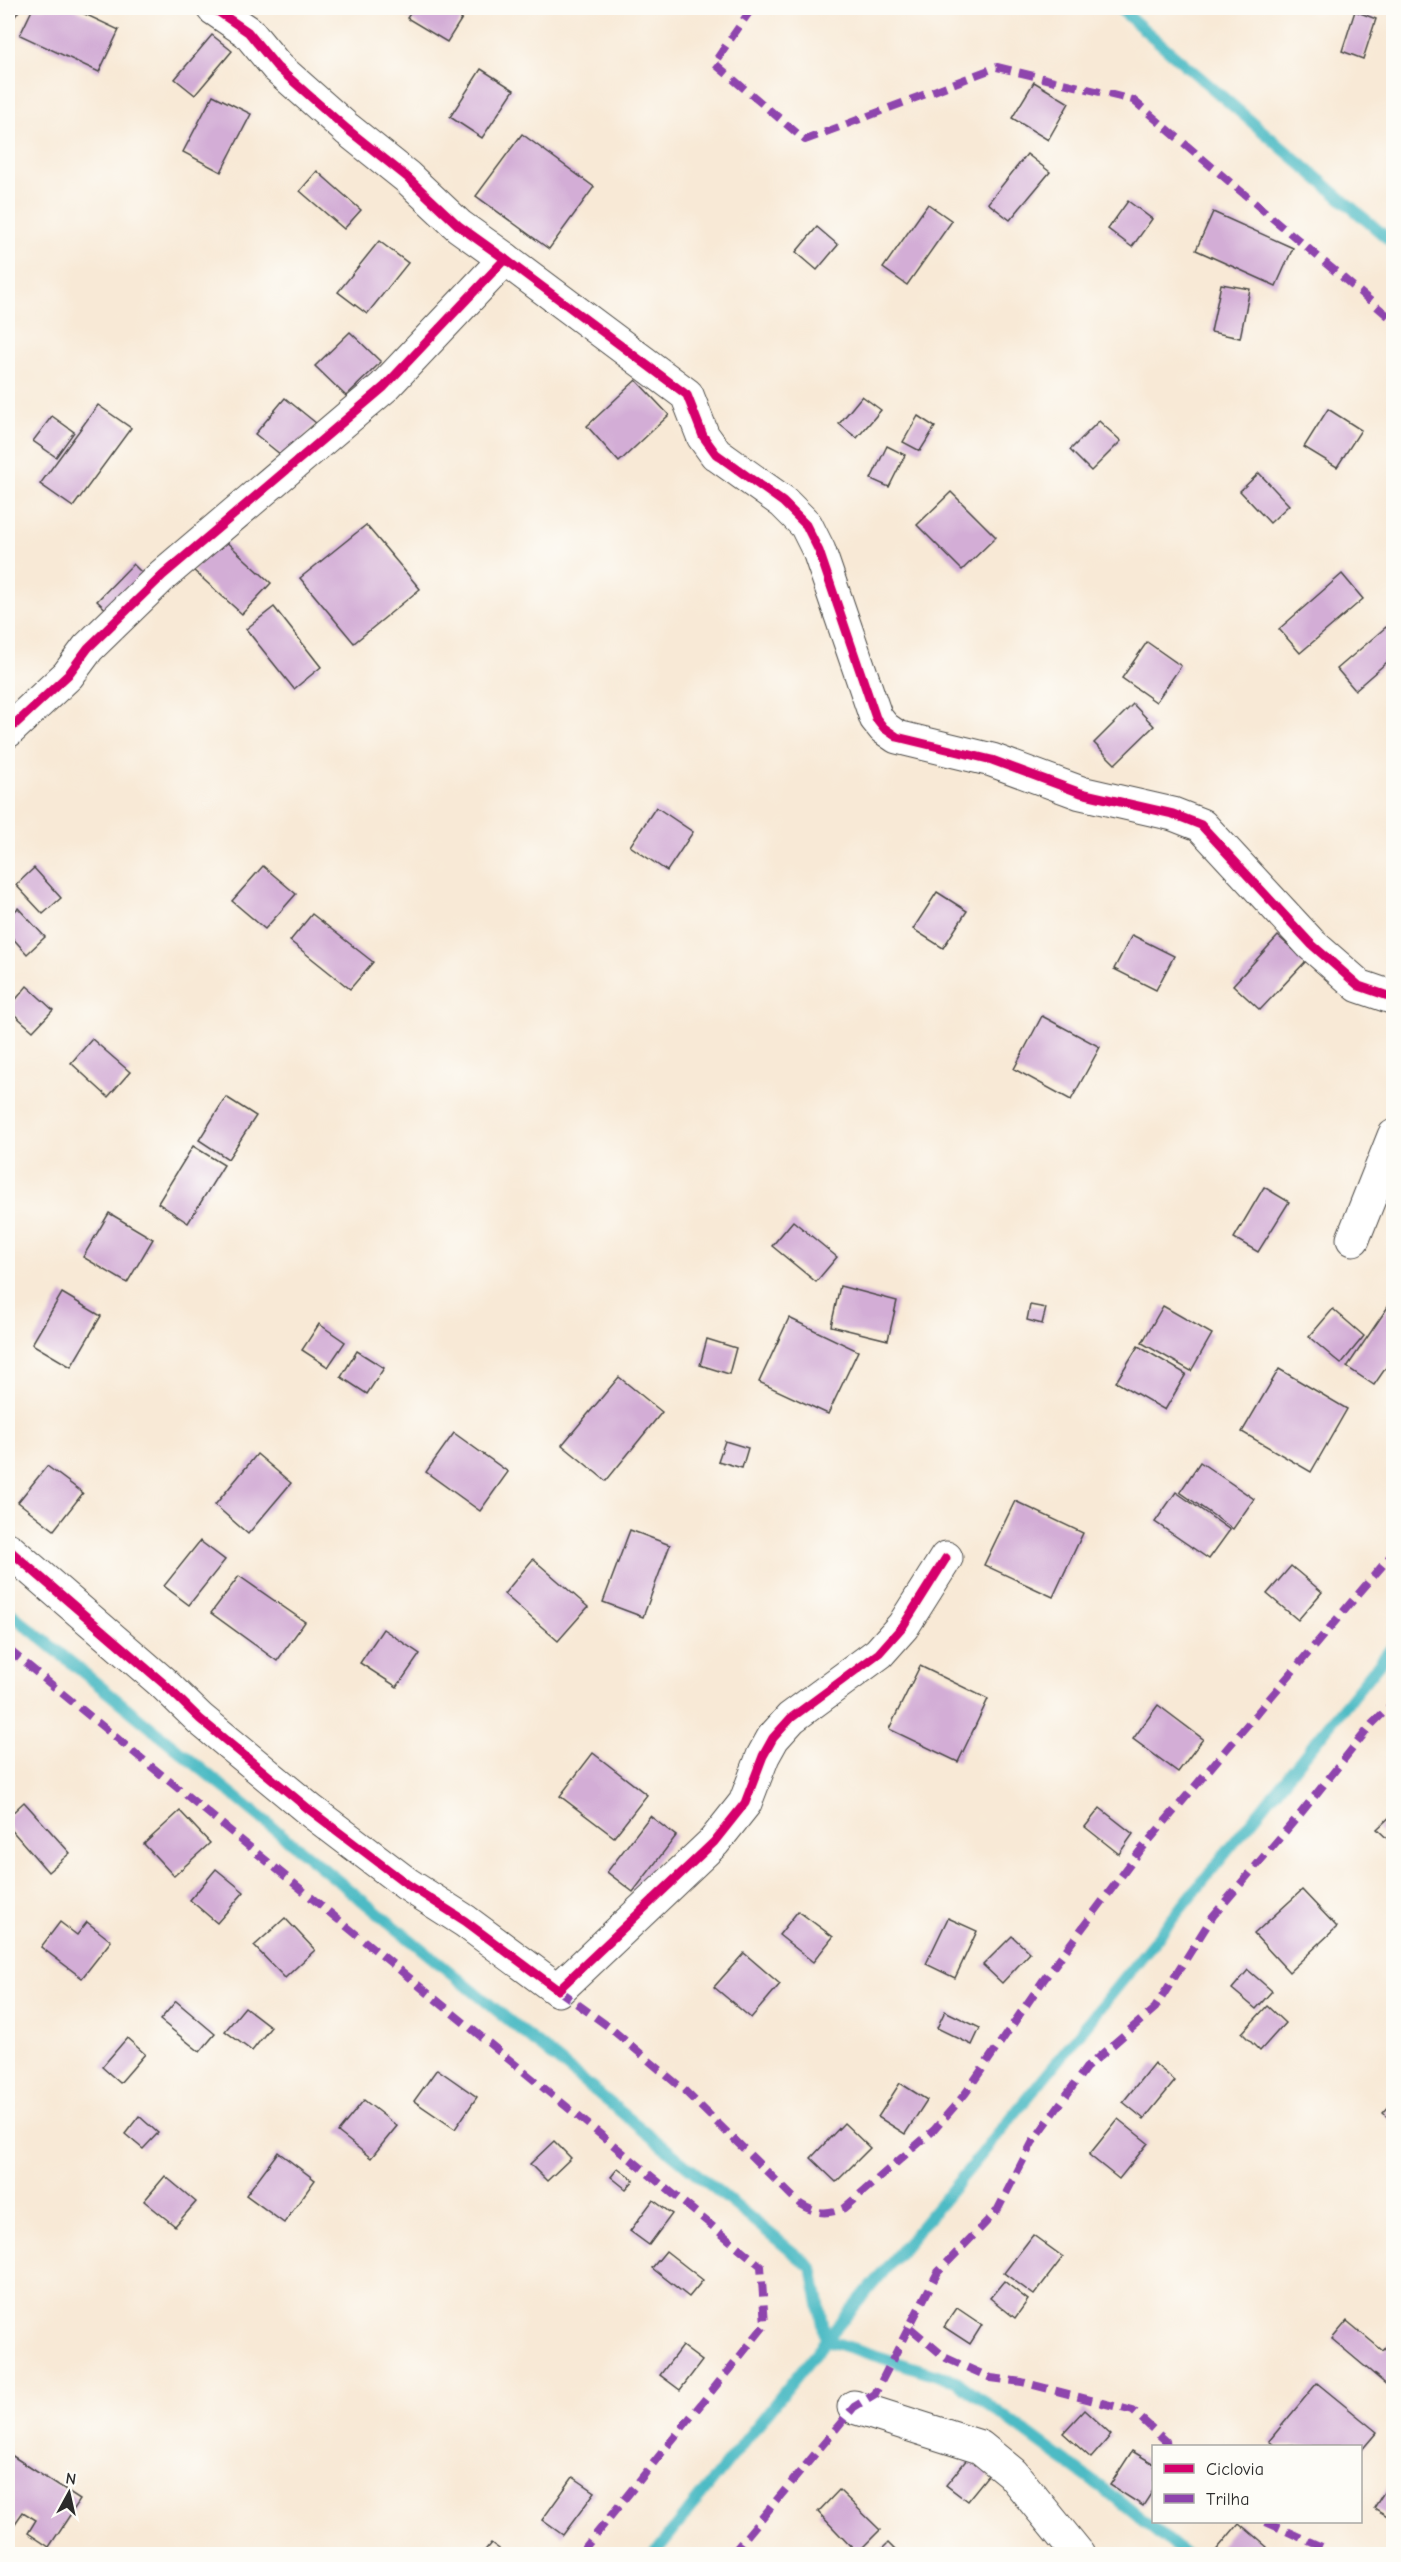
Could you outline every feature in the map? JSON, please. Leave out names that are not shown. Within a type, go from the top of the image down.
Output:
[{"type":"street","points":[[213,8],[248,32],[277,67],[347,129],[407,177],[459,226],[687,395],[703,436],[716,454],[783,502],[806,525],[819,551],[876,718],[884,728],[909,741],[945,747],[992,760],[1081,793],[1173,814],[1201,825],[1311,944],[1359,986],[1394,998]]},
{"type":"street","points":[[8,731],[68,675],[101,634],[163,575],[384,387],[505,259]]},
{"type":"street","points":[[1353,1239],[1394,1136]]},
{"type":"street","points":[[8,1549],[163,1683],[200,1719],[311,1811],[407,1884],[465,1921],[558,1990],[714,1842],[745,1803],[773,1738],[791,1718],[879,1653],[903,1626],[946,1558]]},
{"type":"street","points":[[854,2407],[980,2447],[1012,2473],[1078,2554]]},
{"type":"building","points":[[8,8],[21,8],[8,26]]},
{"type":"building","points":[[33,8],[72,8],[119,30],[99,72],[20,35]]},
{"type":"building","points":[[414,8],[452,8],[464,15],[447,42],[407,18]]},
{"type":"building","points":[[1355,11],[1376,19],[1363,59],[1342,51]]},
{"type":"building","points":[[212,35],[232,51],[195,95],[175,79]]},
{"type":"building","points":[[481,69],[514,90],[482,138],[450,117]]},
{"type":"building","points":[[1034,82],[1069,103],[1048,140],[1012,118]]},
{"type":"building","points":[[213,95],[251,114],[221,172],[183,152]]},
{"type":"building","points":[[522,134],[594,187],[549,249],[476,196]]},
{"type":"building","points":[[1027,154],[1050,172],[1010,220],[988,203]]},
{"type":"building","points":[[317,171],[361,210],[344,229],[300,191]]},
{"type":"building","points":[[1128,201],[1152,219],[1132,247],[1108,229]]},
{"type":"building","points":[[928,204],[952,221],[907,285],[883,268]]},
{"type":"building","points":[[1213,212],[1293,248],[1276,286],[1196,250]]},
{"type":"building","points":[[817,227],[838,245],[817,270],[796,252]]},
{"type":"building","points":[[379,241],[408,263],[367,314],[338,292]]},
{"type":"building","points":[[1221,284],[1250,289],[1240,338],[1211,332]]},
{"type":"building","points":[[350,332],[381,362],[346,396],[315,366]]},
{"type":"building","points":[[636,380],[669,415],[619,462],[587,426]]},
{"type":"building","points":[[862,396],[881,410],[857,438],[839,424]]},
{"type":"building","points":[[285,398],[316,423],[286,459],[255,434]]},
{"type":"building","points":[[98,405],[131,428],[73,507],[40,484]]},
{"type":"building","points":[[1328,409],[1361,430],[1337,467],[1304,447]]},
{"type":"building","points":[[52,416],[74,432],[56,457],[33,441]]},
{"type":"building","points":[[918,416],[935,427],[920,451],[903,442]]},
{"type":"building","points":[[1099,421],[1121,441],[1091,471],[1070,450]]},
{"type":"building","points":[[887,446],[905,455],[889,487],[871,479]]},
{"type":"building","points":[[1259,473],[1289,505],[1270,523],[1240,491]]},
{"type":"building","points":[[951,492],[996,537],[962,570],[917,525]]},
{"type":"building","points":[[366,525],[420,589],[354,643],[300,578]]},
{"type":"building","points":[[222,538],[271,583],[242,614],[193,570]]},
{"type":"building","points":[[133,564],[150,581],[114,617],[97,601]]},
{"type":"building","points":[[1342,574],[1363,599],[1300,653],[1279,629]]},
{"type":"building","points":[[274,607],[321,667],[294,689],[246,629]]},
{"type":"building","points":[[1386,627],[1394,637],[1394,656],[1355,690],[1337,669]]},
{"type":"building","points":[[1147,642],[1181,666],[1156,702],[1122,678]]},
{"type":"building","points":[[1133,704],[1154,726],[1115,764],[1094,743]]},
{"type":"building","points":[[656,807],[693,832],[667,871],[630,846]]},
{"type":"building","points":[[263,866],[296,894],[265,929],[232,901]]},
{"type":"building","points":[[34,868],[61,898],[43,914],[16,885]]},
{"type":"building","points":[[937,892],[967,911],[943,948],[913,929]]},
{"type":"building","points":[[18,908],[45,937],[27,954],[8,933],[8,918]]},
{"type":"building","points":[[312,914],[373,962],[350,989],[290,941]]},
{"type":"building","points":[[1132,935],[1174,956],[1156,990],[1114,969]]},
{"type":"building","points":[[1278,936],[1306,961],[1260,1010],[1233,985]]},
{"type":"building","points":[[27,986],[53,1010],[33,1031],[8,1009]]},
{"type":"building","points":[[1042,1016],[1100,1047],[1071,1100],[1014,1069]]},
{"type":"building","points":[[92,1039],[130,1072],[108,1097],[71,1063]]},
{"type":"building","points":[[226,1097],[256,1116],[228,1159],[199,1140]]},
{"type":"building","points":[[193,1146],[224,1165],[188,1223],[158,1203]]},
{"type":"building","points":[[1264,1187],[1289,1202],[1258,1252],[1234,1238]]},
{"type":"building","points":[[109,1213],[153,1239],[127,1283],[83,1257]]},
{"type":"building","points":[[793,1221],[837,1257],[816,1282],[772,1246]]},
{"type":"building","points":[[840,1286],[897,1301],[888,1340],[831,1326]]},
{"type":"building","points":[[62,1293],[101,1316],[71,1367],[32,1344]]},
{"type":"building","points":[[1394,1298],[1394,1356],[1374,1385],[1347,1367]]},
{"type":"building","points":[[1030,1305],[1046,1308],[1042,1324],[1027,1320]]},
{"type":"building","points":[[1163,1306],[1212,1334],[1191,1371],[1142,1343]]},
{"type":"building","points":[[1333,1309],[1364,1336],[1341,1364],[1309,1337]]},
{"type":"building","points":[[789,1318],[858,1351],[828,1414],[759,1382]]},
{"type":"building","points":[[319,1324],[345,1342],[328,1367],[302,1350]]},
{"type":"building","points":[[707,1339],[736,1348],[729,1374],[700,1365]]},
{"type":"building","points":[[1138,1346],[1186,1374],[1165,1410],[1116,1382]]},
{"type":"building","points":[[357,1351],[384,1368],[367,1394],[341,1377]]},
{"type":"building","points":[[1279,1369],[1347,1409],[1311,1472],[1242,1432]]},
{"type":"building","points":[[619,1377],[662,1412],[606,1481],[562,1445]]},
{"type":"building","points":[[454,1433],[508,1472],[480,1511],[426,1472]]},
{"type":"building","points":[[725,1441],[748,1448],[742,1468],[718,1461]]},
{"type":"building","points":[[257,1454],[291,1483],[248,1534],[215,1505]]},
{"type":"building","points":[[1200,1462],[1254,1499],[1233,1529],[1180,1492]]},
{"type":"building","points":[[47,1466],[83,1493],[54,1530],[18,1502]]},
{"type":"building","points":[[1176,1492],[1230,1530],[1209,1559],[1155,1522]]},
{"type":"building","points":[[1015,1501],[1083,1533],[1053,1597],[984,1565]]},
{"type":"building","points":[[630,1530],[670,1545],[643,1617],[603,1602]]},
{"type":"building","points":[[200,1541],[225,1560],[189,1605],[164,1586]]},
{"type":"building","points":[[533,1559],[588,1607],[558,1641],[504,1594]]},
{"type":"building","points":[[1291,1566],[1322,1592],[1298,1620],[1267,1594]]},
{"type":"building","points":[[239,1576],[305,1622],[277,1661],[211,1613]]},
{"type":"building","points":[[383,1629],[420,1654],[397,1687],[360,1663]]},
{"type":"building","points":[[920,1666],[988,1699],[958,1762],[889,1729]]},
{"type":"building","points":[[1158,1705],[1203,1739],[1178,1772],[1133,1739]]},
{"type":"building","points":[[593,1753],[647,1795],[614,1837],[560,1796]]},
{"type":"building","points":[[24,1802],[70,1853],[48,1872],[8,1826],[8,1817]]},
{"type":"building","points":[[1100,1808],[1133,1834],[1119,1854],[1085,1827]]},
{"type":"building","points":[[180,1811],[210,1843],[174,1876],[144,1844]]},
{"type":"building","points":[[1394,1813],[1394,1845],[1377,1829]]},
{"type":"building","points":[[650,1816],[676,1836],[633,1892],[607,1872]]},
{"type":"building","points":[[216,1869],[244,1892],[217,1923],[190,1900]]},
{"type":"building","points":[[1302,1890],[1337,1927],[1289,1972],[1254,1934]]},
{"type":"building","points":[[798,1911],[833,1937],[813,1962],[779,1935]]},
{"type":"building","points":[[285,1918],[315,1950],[285,1978],[254,1946]]},
{"type":"building","points":[[948,1918],[977,1931],[955,1978],[926,1964]]},
{"type":"building","points":[[60,1922],[77,1935],[87,1922],[111,1941],[82,1978],[41,1947]]},
{"type":"building","points":[[1012,1936],[1030,1953],[1002,1983],[983,1965]]},
{"type":"building","points":[[744,1953],[780,1984],[751,2018],[714,1987]]},
{"type":"building","points":[[1248,1970],[1272,1991],[1256,2009],[1232,1989]]},
{"type":"building","points":[[176,2001],[215,2034],[200,2052],[160,2020]]},
{"type":"building","points":[[1267,2006],[1285,2023],[1260,2051],[1242,2033]]},
{"type":"building","points":[[245,2007],[271,2027],[252,2051],[225,2031]]},
{"type":"building","points":[[945,2011],[980,2028],[972,2045],[937,2028]]},
{"type":"building","points":[[127,2038],[145,2054],[120,2083],[102,2067]]},
{"type":"building","points":[[1154,2063],[1175,2081],[1144,2119],[1123,2102]]},
{"type":"building","points":[[8,2067],[15,2073],[8,2082]]},
{"type":"building","points":[[437,2069],[477,2097],[455,2129],[414,2101]]},
{"type":"building","points":[[900,2083],[927,2100],[905,2134],[878,2117]]},
{"type":"building","points":[[364,2100],[397,2126],[371,2158],[338,2132]]},
{"type":"building","points":[[1394,2101],[1394,2123],[1383,2113]]},
{"type":"building","points":[[139,2116],[158,2133],[143,2149],[125,2134]]},
{"type":"building","points":[[1118,2119],[1148,2143],[1119,2179],[1089,2155]]},
{"type":"building","points":[[844,2123],[870,2148],[836,2182],[811,2158]]},
{"type":"building","points":[[554,2141],[571,2158],[547,2181],[530,2164]]},
{"type":"building","points":[[278,2152],[315,2180],[284,2223],[246,2195]]},
{"type":"building","points":[[618,2168],[634,2180],[626,2189],[611,2177]]},
{"type":"building","points":[[165,2176],[196,2202],[175,2226],[144,2201]]},
{"type":"building","points":[[653,2200],[672,2214],[649,2245],[630,2231]]},
{"type":"building","points":[[1033,2235],[1063,2257],[1034,2295],[1004,2273]]},
{"type":"building","points":[[666,2251],[703,2280],[689,2297],[652,2268]]},
{"type":"building","points":[[1004,2281],[1028,2300],[1015,2318],[990,2298]]},
{"type":"building","points":[[957,2308],[982,2325],[970,2344],[944,2327]]},
{"type":"building","points":[[1347,2321],[1383,2351],[1394,2338],[1394,2380],[1388,2386],[1332,2339]]},
{"type":"building","points":[[682,2346],[702,2361],[680,2390],[660,2375]]},
{"type":"building","points":[[1317,2383],[1377,2432],[1362,2450],[1362,2445],[1274,2445],[1269,2441]]},
{"type":"building","points":[[1084,2410],[1111,2435],[1091,2458],[1063,2433]]},
{"type":"building","points":[[1132,2451],[1152,2463],[1152,2492],[1143,2506],[1110,2485]]},
{"type":"building","points":[[8,2453],[80,2500],[49,2547],[28,2533],[36,2520],[23,2512],[14,2525],[8,2521]]},
{"type":"building","points":[[968,2458],[989,2474],[967,2501],[946,2485]]},
{"type":"building","points":[[1394,2476],[1394,2520],[1374,2508]]},
{"type":"building","points":[[573,2477],[595,2492],[563,2535],[542,2520]]},
{"type":"building","points":[[839,2490],[880,2530],[857,2553],[818,2512]]},
{"type":"building","points":[[1239,2523],[1267,2547],[1261,2554],[1215,2554],[1214,2553]]},
{"type":"building","points":[[491,2543],[506,2554],[482,2554]]},
{"type":"building","points":[[888,2543],[899,2554],[877,2554]]},
{"type":"waterway","points":[[1119,8],[1394,244]]},
{"type":"waterway","points":[[8,1611],[812,2268],[826,2340],[956,2381],[1125,2505],[1184,2554]]},
{"type":"waterway","points":[[654,2554],[1394,1645]]},
{"type":"marked path","points":[[752,8],[714,63],[805,140],[997,67],[1133,100],[1394,321]]},
{"type":"marked path","points":[[558,1990],[609,2027],[684,2090],[800,2204],[811,2210],[822,2212],[844,2208],[934,2130],[965,2094],[1042,1982],[1140,1851],[1394,1552]]},
{"type":"marked path","points":[[8,1649],[761,2266],[765,2325],[580,2554]]},
{"type":"marked path","points":[[1167,2445],[1166,2441],[1133,2411],[1022,2382],[991,2378],[946,2358],[909,2327],[938,2272],[997,2211],[1032,2143],[1086,2068],[1155,2008],[1213,1916],[1301,1813],[1372,1724],[1394,1702]]},
{"type":"marked path","points":[[732,2554],[854,2407],[875,2394],[909,2327]]},
{"type":"marked path","points":[[1268,2523],[1324,2548],[1331,2554]]},
{"type":"cycle path","points":[[8,731],[68,675],[88,648],[163,575],[384,387],[505,259],[459,226],[407,177],[347,129],[277,67],[248,32],[213,8]]},
{"type":"cycle path","points":[[505,259],[687,395],[703,436],[716,454],[783,502],[806,525],[819,551],[876,718],[884,728],[897,737],[992,760],[1081,793],[1173,814],[1201,825],[1311,944],[1359,986],[1394,998]]},
{"type":"cycle path","points":[[8,1549],[163,1683],[200,1719],[311,1811],[407,1884],[465,1921],[558,1990],[714,1842],[745,1803],[763,1756],[773,1738],[791,1718],[879,1653],[903,1626],[946,1558]]}]
